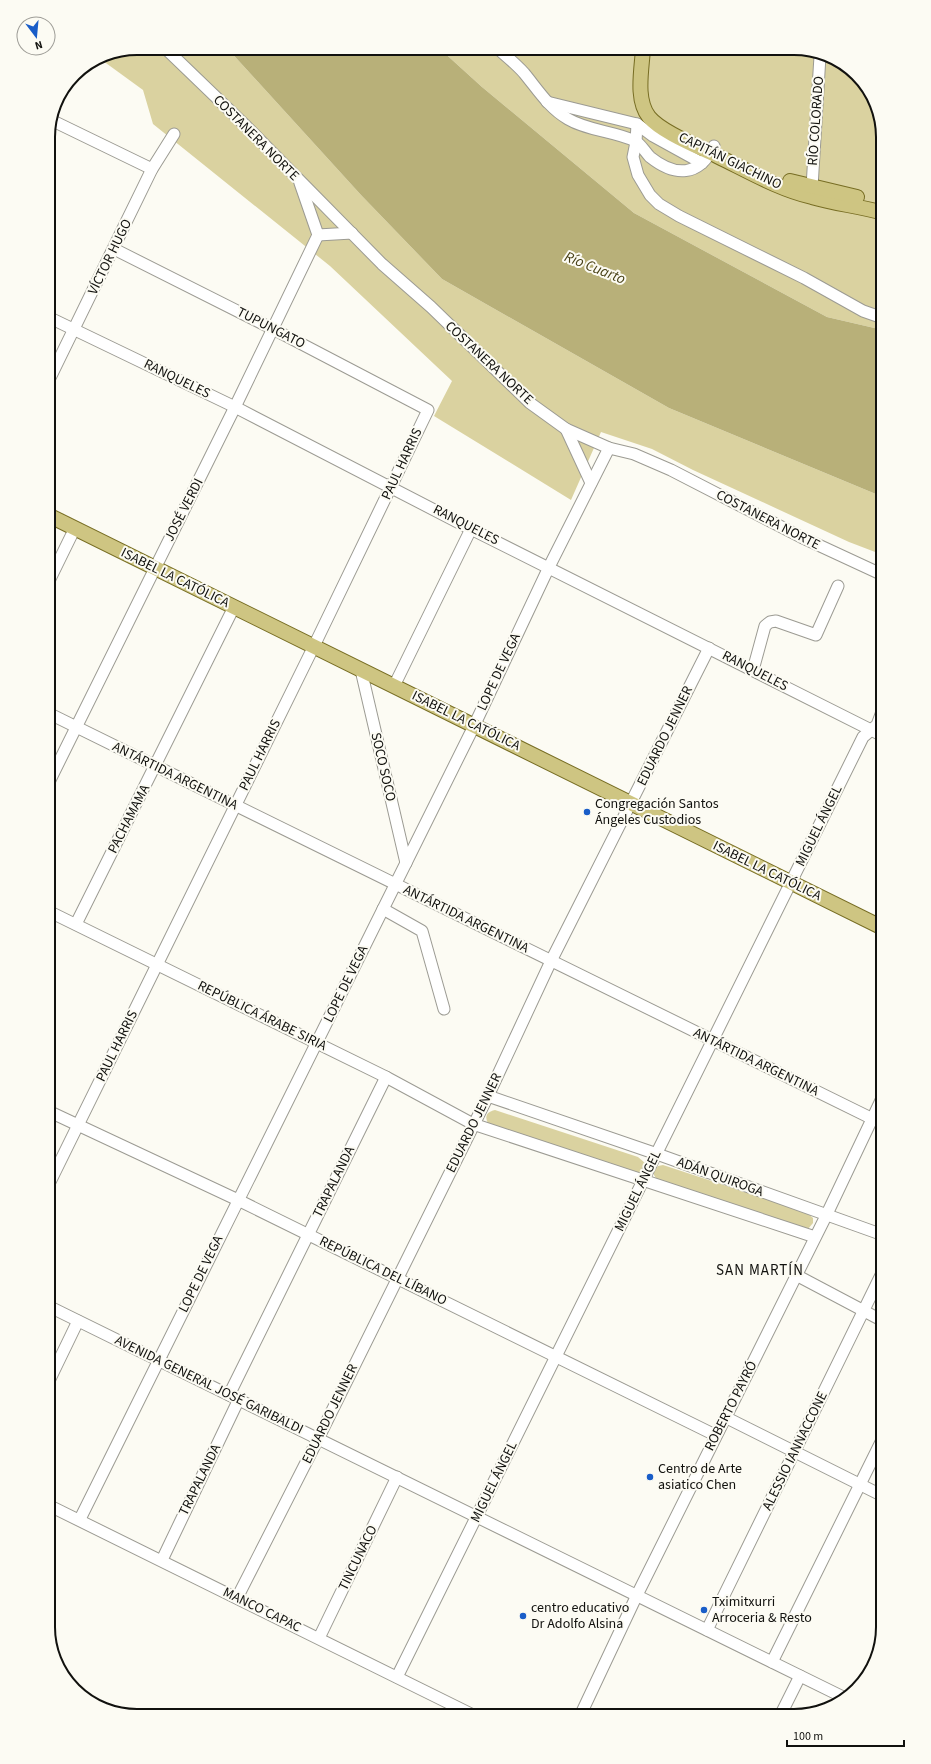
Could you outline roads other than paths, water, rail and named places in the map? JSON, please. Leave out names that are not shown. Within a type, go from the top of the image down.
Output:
[{"type":"main road","name":"CAPITÁN GIACHINO","points":[[643,55],[641,93],[643,103],[648,116],[667,130],[709,154],[793,192],[876,211]]},
{"type":"main road","name":"CAPITÁN GIACHINO","points":[[650,55],[649,89],[655,110],[709,154],[812,187],[876,201]]},
{"type":"main road","name":"ISABEL LA CATÓLICA","points":[[55,518],[876,925]]},
{"type":"street","name":"COSTANERA NORTE","points":[[172,55],[382,264],[431,307],[530,403],[566,429],[609,448],[634,454],[671,470],[800,538],[876,572]]},
{"type":"street","points":[[504,55],[522,72],[555,110],[570,120],[636,142],[648,155],[667,169],[690,170],[709,154]]},
{"type":"street","name":"RÍO COLORADO","points":[[812,187],[820,59]]},
{"type":"street","points":[[547,102],[637,124],[653,136],[709,154]]},
{"type":"street","points":[[57,123],[152,169]]},
{"type":"street","points":[[637,124],[633,157],[638,175],[650,195],[659,204],[679,216],[804,278],[863,312],[876,316]]},
{"type":"street","name":"VÍCTOR HUGO","points":[[55,368],[152,169],[174,134]]},
{"type":"street","points":[[299,180],[318,235],[352,233]]},
{"type":"street","name":"JOSÉ VERDI","points":[[55,770],[235,407],[318,235]]},
{"type":"street","name":"TUPUNGATO","points":[[114,249],[273,329],[428,410]]},
{"type":"street","name":"RANQUELES","points":[[55,320],[235,407],[471,529],[876,732]]},
{"type":"street","name":"PAUL HARRIS","points":[[55,1172],[392,487],[428,410]]},
{"type":"street","points":[[566,429],[591,483]]},
{"type":"street","name":"LOPE DE VEGA","points":[[80,1519],[474,726],[549,567],[609,448]]},
{"type":"street","points":[[55,569],[75,528]]},
{"type":"street","points":[[394,686],[471,529]]},
{"type":"street","points":[[753,670],[765,626],[770,622],[776,621],[816,635],[838,586]]},
{"type":"street","name":"PACHAMAMA","points":[[76,924],[234,606]]},
{"type":"street","name":"EDUARDO JENNER","points":[[237,1598],[318,1439],[488,1096],[551,961],[632,804],[709,648]]},
{"type":"street","name":"SOCO SOCO","points":[[361,670],[406,863]]},
{"type":"street","name":"ANTÁRTIDA ARGENTINA","points":[[55,716],[876,1121]]},
{"type":"street","name":"MIGUEL ÁNGEL","points":[[397,1677],[792,883],[863,737],[876,726]]},
{"type":"street","points":[[383,909],[422,931],[444,1009]]},
{"type":"street","name":"REPÚBLICA ÁRABE SIRIA","points":[[55,914],[386,1077],[473,1124]]},
{"type":"street","name":"TRAPALANDA","points":[[162,1560],[308,1234],[386,1077]]},
{"type":"street","name":"ADÁN QUIROGA","points":[[488,1096],[657,1154],[826,1216],[876,1233]]},
{"type":"street","name":"ROBERTO PAYRÓ","points":[[583,1709],[637,1595],[814,1237],[826,1216],[876,1111]]},
{"type":"street","name":"REPÚBLICA DEL LÍBANO","points":[[55,1115],[308,1234],[715,1436]]},
{"type":"street","name":"ADÁN QUIROGA","points":[[473,1124],[814,1237]]},
{"type":"street","points":[[796,1275],[876,1318]]},
{"type":"street","name":"ALESSIO IANNACCONE","points":[[707,1630],[876,1285]]},
{"type":"street","name":"AVENIDA GENERAL JOSÉ GARIBALDI","points":[[55,1310],[839,1695]]},
{"type":"street","points":[[55,1369],[78,1321]]},
{"type":"street","points":[[725,1417],[876,1493]]},
{"type":"street","points":[[772,1662],[876,1452]]},
{"type":"street","name":"TINCUNACO","points":[[319,1638],[397,1477]]},
{"type":"street","name":"MANCO CAPAC","points":[[55,1508],[80,1519],[461,1709]]},
{"type":"street","points":[[784,1709],[800,1676]]},
{"type":"water","name":"Río Cuarto","points":[[233,55],[447,55],[482,87],[634,213],[827,317],[876,328],[876,494],[669,408],[442,279],[361,195]]},
{"type":"place","name":"Congregación Santos Ángeles Custodios","points":[[587,812]]},
{"type":"place","name":"Centro de Arte asiatico Chen","points":[[650,1477]]},
{"type":"place","name":"Tximitxurri Arroceria & Resto","points":[[704,1610]]},
{"type":"place","name":"centro educativo Dr Adolfo Alsina","points":[[523,1616]]},
{"type":"district","name":"SAN MARTÍN","points":[[760,1270]]}]
